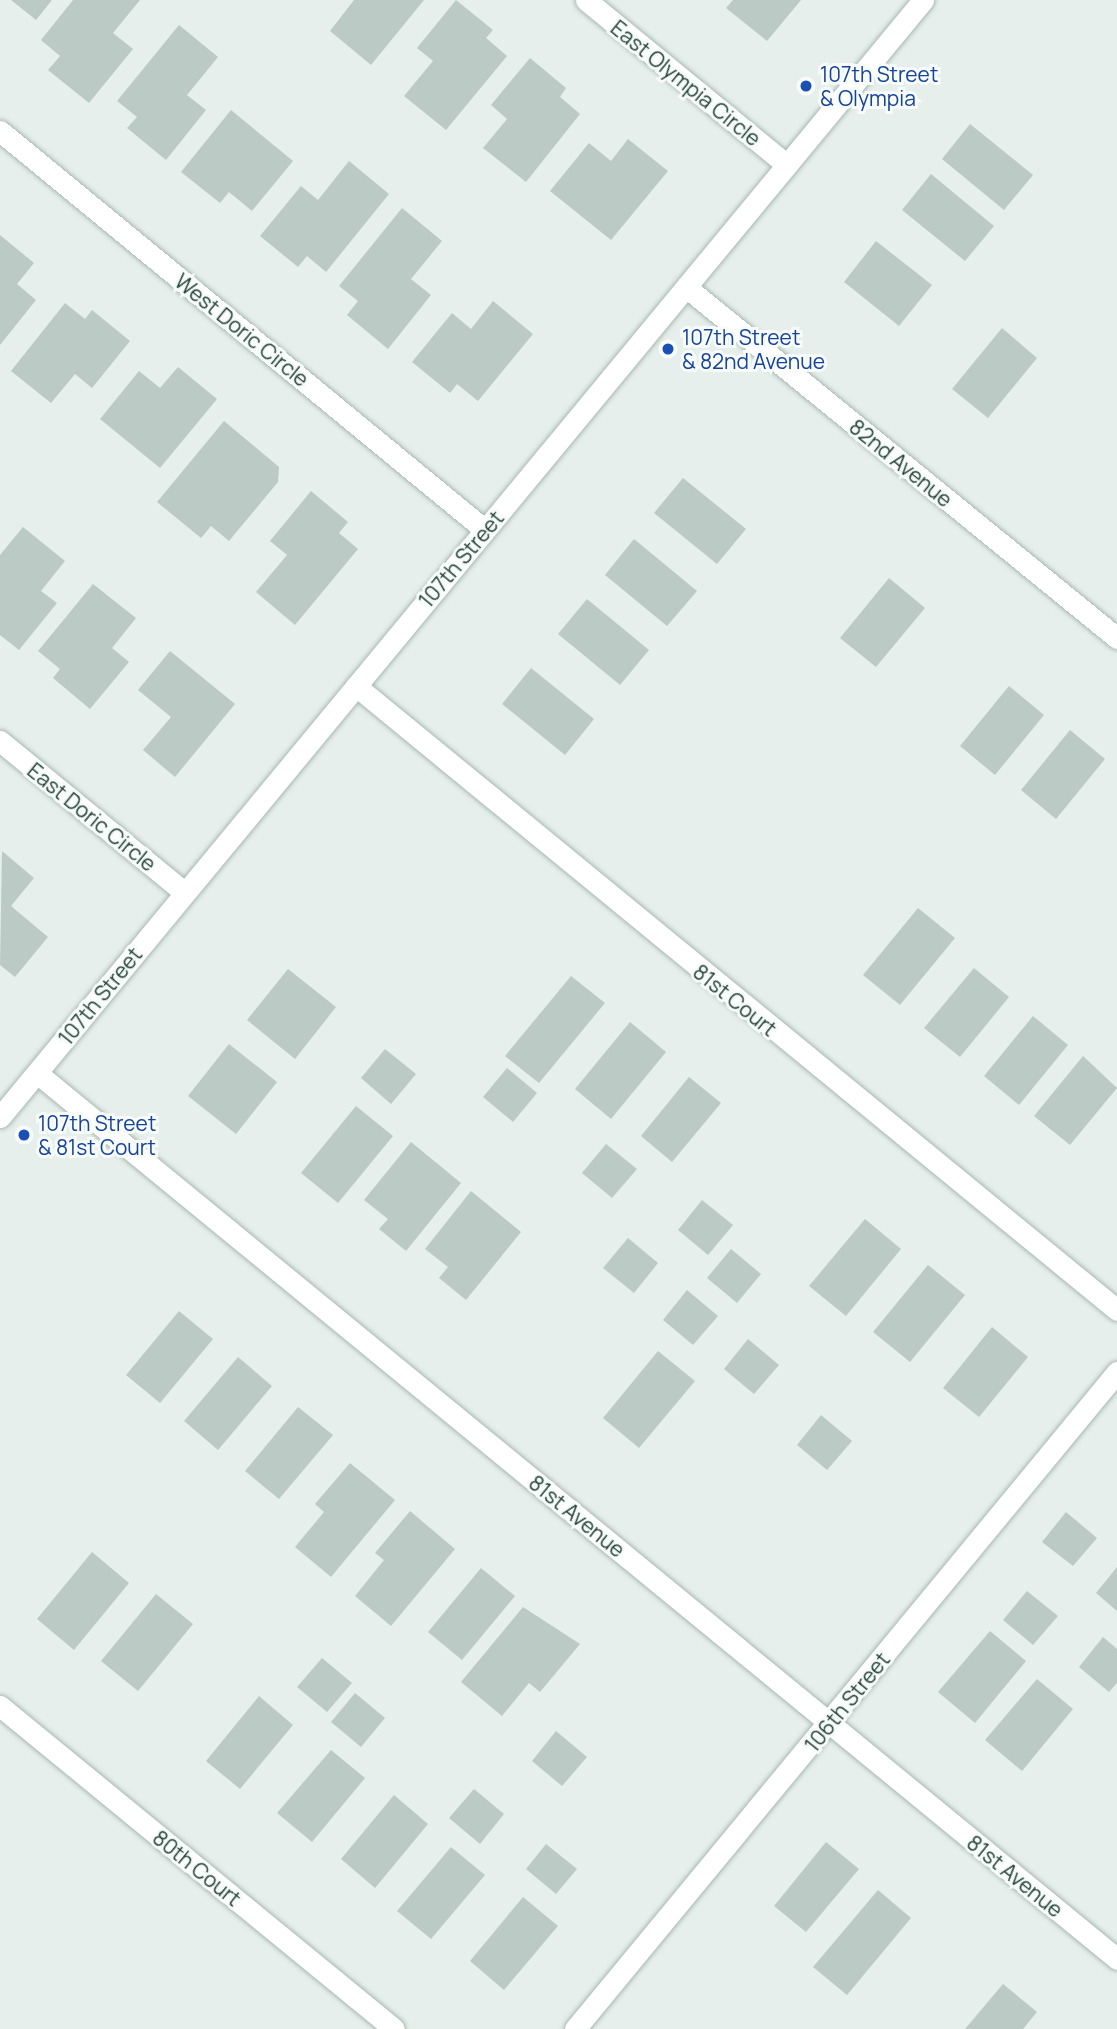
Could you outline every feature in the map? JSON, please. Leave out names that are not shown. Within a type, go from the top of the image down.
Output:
[{"type":"street","name":"East Olympia Circle","points":[[586,0],[787,165]]},
{"type":"street","name":"107th Street","points":[[0,1117],[923,0]]},
{"type":"street","name":"West Doric Circle","points":[[0,131],[485,530]]},
{"type":"street","name":"82nd Avenue","points":[[686,287],[1117,638]]},
{"type":"street","name":"81st Court","points":[[356,686],[1117,1310]]},
{"type":"street","name":"East Doric Circle","points":[[0,741],[185,893]]},
{"type":"street","name":"81st Avenue","points":[[37,1073],[1117,1959]]},
{"type":"street","name":"106th Street","points":[[575,2029],[1117,1373]]},
{"type":"street","name":"80th Court","points":[[0,1706],[394,2029]]},
{"type":"building","points":[[11,0],[52,0],[36,20]]},
{"type":"building","points":[[73,0],[140,0],[113,33],[133,49],[89,103],[48,70],[60,56],[41,40]]},
{"type":"building","points":[[354,0],[424,0],[371,65],[330,31]]},
{"type":"building","points":[[456,0],[493,30],[486,38],[507,56],[446,130],[404,96],[433,61],[417,48]]},
{"type":"building","points":[[733,0],[801,0],[767,41],[726,8]]},
{"type":"building","points":[[179,25],[218,57],[187,95],[206,110],[166,160],[127,128],[137,117],[117,101]]},
{"type":"building","points":[[530,58],[566,88],[560,97],[580,114],[526,182],[483,148],[507,119],[491,105]]},
{"type":"building","points":[[231,110],[293,161],[252,211],[229,192],[220,203],[181,172]]},
{"type":"building","points":[[970,124],[1033,175],[1004,210],[942,159]]},
{"type":"building","points":[[628,139],[668,171],[611,240],[550,191],[589,143],[611,161]]},
{"type":"building","points":[[349,161],[389,194],[326,272],[307,256],[298,267],[260,236],[301,186],[318,200]]},
{"type":"building","points":[[931,174],[994,226],[965,261],[902,210]]},
{"type":"building","points":[[402,208],[442,241],[411,279],[431,295],[388,349],[347,315],[358,301],[339,286]]},
{"type":"building","points":[[0,235],[34,263],[17,284],[36,300],[0,345]]},
{"type":"building","points":[[876,241],[932,285],[899,326],[844,282]]},
{"type":"building","points":[[493,301],[533,334],[478,401],[457,384],[450,393],[412,362],[452,313],[471,329]]},
{"type":"building","points":[[65,303],[85,319],[92,310],[130,341],[92,388],[75,374],[51,403],[11,371]]},
{"type":"building","points":[[1002,328],[1037,358],[988,418],[952,389]]},
{"type":"building","points":[[178,367],[217,399],[160,468],[100,419],[139,371],[160,388]]},
{"type":"building","points":[[224,421],[279,467],[278,482],[229,541],[211,526],[201,538],[157,502]]},
{"type":"building","points":[[683,478],[746,529],[717,564],[654,513]]},
{"type":"building","points":[[311,491],[348,522],[339,533],[358,549],[295,625],[256,592],[287,555],[270,541]]},
{"type":"building","points":[[23,527],[65,561],[41,591],[57,603],[19,650],[0,635],[0,555]]},
{"type":"building","points":[[634,539],[697,591],[667,626],[605,575]]},
{"type":"building","points":[[889,578],[925,608],[876,667],[840,638]]},
{"type":"building","points":[[93,584],[136,618],[112,648],[129,662],[90,709],[53,678],[60,669],[38,651]]},
{"type":"building","points":[[587,599],[649,650],[620,685],[558,634]]},
{"type":"building","points":[[170,651],[235,704],[175,777],[143,750],[171,717],[138,690]]},
{"type":"building","points":[[531,668],[594,719],[565,755],[502,704]]},
{"type":"building","points":[[1009,686],[1044,715],[995,775],[960,746]]},
{"type":"building","points":[[1070,730],[1105,759],[1056,819],[1021,790]]},
{"type":"building","points":[[2,851],[34,878],[11,906],[48,937],[15,977],[0,965]]},
{"type":"building","points":[[918,908],[955,938],[900,1005],[863,975]]},
{"type":"building","points":[[974,968],[1009,997],[960,1057],[924,1028]]},
{"type":"building","points":[[288,969],[336,1007],[295,1059],[247,1020]]},
{"type":"building","points":[[571,976],[605,1003],[539,1083],[505,1056]]},
{"type":"building","points":[[1033,1016],[1068,1045],[1019,1105],[984,1076]]},
{"type":"building","points":[[630,1022],[666,1052],[611,1119],[575,1089]]},
{"type":"building","points":[[229,1044],[277,1082],[236,1134],[188,1096]]},
{"type":"building","points":[[385,1049],[416,1074],[391,1104],[361,1078]]},
{"type":"building","points":[[1083,1056],[1117,1088],[1070,1145],[1034,1116]]},
{"type":"building","points":[[507,1068],[537,1093],[513,1122],[483,1097]]},
{"type":"building","points":[[689,1077],[721,1103],[672,1162],[641,1136]]},
{"type":"building","points":[[356,1106],[393,1136],[338,1203],[301,1173]]},
{"type":"building","points":[[411,1142],[461,1183],[406,1251],[379,1229],[388,1219],[364,1200]]},
{"type":"building","points":[[606,1144],[637,1169],[612,1198],[582,1173]]},
{"type":"building","points":[[471,1191],[521,1232],[466,1300],[439,1278],[448,1267],[425,1249]]},
{"type":"building","points":[[702,1200],[733,1225],[708,1255],[678,1230]]},
{"type":"building","points":[[865,1219],[901,1249],[846,1316],[809,1286]]},
{"type":"building","points":[[628,1238],[658,1263],[634,1293],[603,1268]]},
{"type":"building","points":[[731,1249],[761,1274],[737,1303],[707,1278]]},
{"type":"building","points":[[928,1265],[965,1295],[910,1362],[873,1332]]},
{"type":"building","points":[[687,1290],[718,1316],[693,1345],[663,1320]]},
{"type":"building","points":[[179,1311],[213,1339],[160,1403],[126,1375]]},
{"type":"building","points":[[992,1327],[1028,1357],[979,1417],[943,1388]]},
{"type":"building","points":[[748,1339],[779,1365],[754,1394],[724,1369]]},
{"type":"building","points":[[658,1351],[695,1381],[639,1448],[603,1418]]},
{"type":"building","points":[[238,1357],[272,1386],[218,1450],[184,1421]]},
{"type":"building","points":[[298,1407],[333,1435],[279,1499],[245,1471]]},
{"type":"building","points":[[821,1415],[852,1441],[827,1470],[797,1445]]},
{"type":"building","points":[[350,1463],[395,1500],[331,1577],[295,1547],[324,1512],[315,1504]]},
{"type":"building","points":[[410,1511],[455,1549],[391,1626],[355,1596],[384,1560],[375,1553]]},
{"type":"building","points":[[1066,1512],[1097,1538],[1073,1566],[1042,1542]]},
{"type":"building","points":[[92,1552],[129,1583],[74,1650],[37,1619]]},
{"type":"building","points":[[1117,1567],[1117,1611],[1096,1593]]},
{"type":"building","points":[[481,1568],[515,1596],[462,1660],[428,1632]]},
{"type":"building","points":[[1027,1591],[1058,1616],[1033,1645],[1003,1620]]},
{"type":"building","points":[[156,1594],[193,1624],[138,1691],[101,1661]]},
{"type":"building","points":[[523,1607],[580,1644],[540,1692],[529,1683],[502,1716],[461,1682]]},
{"type":"building","points":[[990,1631],[1026,1661],[975,1723],[938,1692]]},
{"type":"building","points":[[1103,1637],[1117,1649],[1117,1683],[1109,1692],[1079,1667]]},
{"type":"building","points":[[322,1658],[352,1683],[327,1712],[297,1687]]},
{"type":"building","points":[[1037,1679],[1073,1709],[1022,1771],[985,1740]]},
{"type":"building","points":[[355,1693],[385,1718],[361,1747],[331,1722]]},
{"type":"building","points":[[259,1696],[293,1725],[240,1789],[206,1761]]},
{"type":"building","points":[[556,1731],[587,1757],[562,1786],[532,1761]]},
{"type":"building","points":[[331,1750],[365,1778],[312,1842],[277,1813]]},
{"type":"building","points":[[474,1789],[504,1814],[480,1844],[449,1818]]},
{"type":"building","points":[[394,1795],[428,1824],[375,1888],[341,1859]]},
{"type":"building","points":[[826,1842],[859,1869],[806,1932],[774,1906]]},
{"type":"building","points":[[546,1844],[577,1869],[556,1894],[526,1869]]},
{"type":"building","points":[[451,1847],[485,1875],[431,1939],[397,1911]]},
{"type":"building","points":[[878,1890],[911,1918],[847,1995],[813,1967]]},
{"type":"building","points":[[523,1897],[558,1926],[504,1990],[470,1961]]},
{"type":"building","points":[[1003,1984],[1037,2012],[1023,2029],[965,2029]]},
{"type":"place","name":"107th Street & Olympia","points":[[806,86]]},
{"type":"place","name":"107th Street & 82nd Avenue","points":[[668,349]]},
{"type":"place","name":"107th Street & 81st Court","points":[[24,1135]]}]
